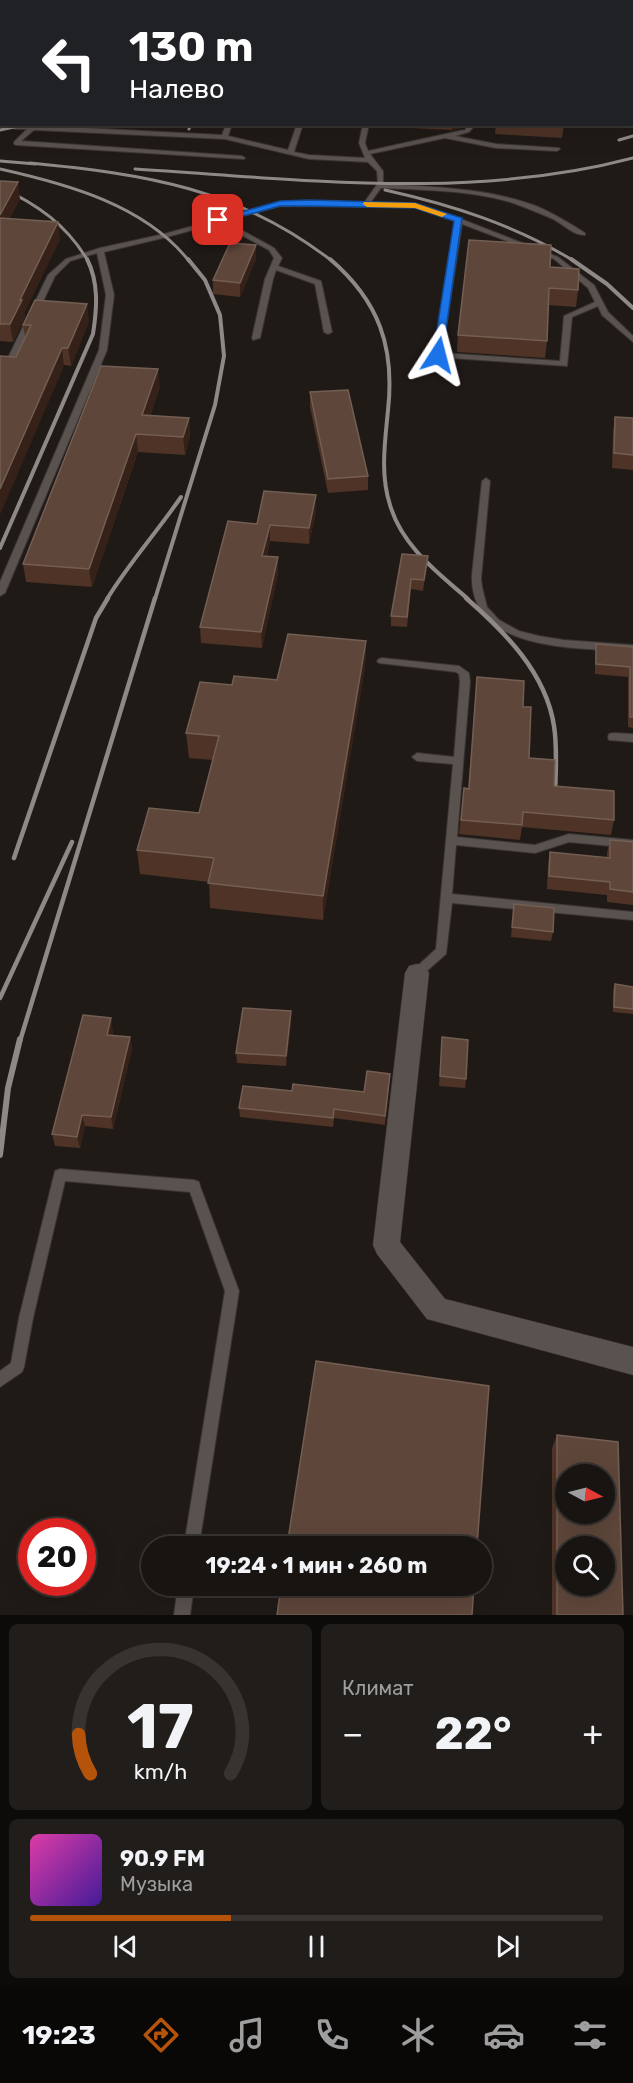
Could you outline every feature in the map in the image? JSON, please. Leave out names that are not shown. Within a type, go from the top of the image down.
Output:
[{"type":"street","points":[[417,973],[386,1245],[437,1310],[633,1361]]},
{"type":"lane","points":[[12,126],[15,128],[225,137],[309,157],[368,157],[467,131],[471,126]]},
{"type":"lane","points":[[225,137],[229,126]]},
{"type":"lane","points":[[291,152],[299,126]]},
{"type":"lane","points":[[366,126],[362,143],[368,157],[380,171],[380,186],[366,204]]},
{"type":"lane","points":[[32,128],[16,143],[242,158]]},
{"type":"lane","points":[[445,136],[496,146],[557,149]]},
{"type":"lane","points":[[380,186],[485,193],[557,216],[583,234]]},
{"type":"lane","points":[[0,366],[8,367],[56,270],[68,261],[100,250],[165,236],[280,204],[415,205],[459,220],[556,258],[591,287],[605,312],[633,340]]},
{"type":"lane","points":[[218,220],[272,249],[278,258],[256,338]]},
{"type":"lane","points":[[459,220],[438,355],[564,364],[568,316],[599,303]]},
{"type":"lane","points":[[0,593],[102,350],[110,295],[100,250]]},
{"type":"lane","points":[[274,267],[318,283],[328,332]]},
{"type":"lane","points":[[486,481],[477,587],[481,608],[495,622],[510,632],[536,639],[633,648]]},
{"type":"lane","points":[[382,661],[448,666],[464,673],[459,761],[442,951],[417,973]]},
{"type":"lane","points":[[613,737],[633,738]]},
{"type":"lane","points":[[417,757],[459,761]]},
{"type":"lane","points":[[452,841],[535,849],[569,838],[633,844]]},
{"type":"lane","points":[[447,898],[633,916]]},
{"type":"lane","points":[[0,1380],[17,1367],[26,1318],[60,1174],[194,1186],[232,1291],[194,1536]]},
{"type":"lane","points":[[182,1615],[185,1596]]},
{"type":"building","points":[[0,181],[18,182],[0,215]]},
{"type":"building","points":[[0,218],[58,222],[10,324],[0,324]]},
{"type":"building","points":[[469,240],[551,245],[550,267],[579,269],[578,290],[549,288],[547,341],[458,335]]},
{"type":"building","points":[[230,243],[256,245],[240,283],[213,280]]},
{"type":"building","points":[[35,300],[87,304],[68,348],[62,348],[0,489],[0,356],[16,357],[31,325],[23,325]]},
{"type":"building","points":[[101,366],[158,369],[142,415],[189,418],[183,437],[136,434],[89,569],[23,564]]},
{"type":"building","points":[[348,390],[368,476],[328,479],[310,392]]},
{"type":"building","points":[[615,417],[633,418],[633,455],[614,453]]},
{"type":"building","points":[[264,491],[316,495],[309,528],[270,525],[262,556],[278,557],[261,632],[200,627],[228,521],[257,524]]},
{"type":"building","points":[[402,554],[428,556],[424,580],[411,579],[407,617],[391,616]]},
{"type":"building","points":[[288,634],[366,641],[323,896],[208,883],[214,858],[137,850],[149,808],[199,813],[219,736],[186,733],[200,682],[232,685],[234,676],[277,680]]},
{"type":"building","points":[[596,644],[633,647],[633,717],[630,717],[630,667],[596,664]]},
{"type":"building","points":[[477,677],[524,681],[523,707],[531,707],[529,758],[555,760],[554,786],[614,791],[614,820],[523,812],[522,825],[461,820],[464,788],[469,789]]},
{"type":"building","points":[[610,840],[633,842],[633,892],[610,889],[610,882],[549,876],[550,852],[610,858]]},
{"type":"building","points":[[514,904],[554,908],[553,932],[512,927]]},
{"type":"building","points":[[615,984],[633,987],[633,1009],[614,1007]]},
{"type":"building","points":[[243,1008],[291,1011],[286,1056],[236,1053]]},
{"type":"building","points":[[83,1015],[111,1018],[107,1035],[130,1037],[111,1117],[82,1115],[77,1137],[52,1134]]},
{"type":"building","points":[[442,1037],[468,1040],[466,1079],[440,1076]]},
{"type":"building","points":[[367,1071],[390,1074],[385,1116],[334,1109],[333,1118],[239,1108],[243,1086],[292,1091],[293,1084],[364,1092]]},
{"type":"building","points":[[316,1361],[489,1386],[478,1536],[289,1536]]},
{"type":"building","points":[[557,1435],[618,1442],[623,1615],[557,1615],[557,1596],[615,1596],[615,1536],[557,1536],[557,1524],[615,1524],[615,1464],[557,1464]]},
{"type":"building","points":[[280,1596],[473,1596],[472,1615],[277,1615]]},
{"type":"railway","points":[[0,130],[19,126]]},
{"type":"railway","points":[[619,140],[633,136]]},
{"type":"railway","points":[[135,169],[322,181],[448,183],[510,179],[572,171],[633,158]]},
{"type":"railway","points":[[0,161],[36,164]]},
{"type":"railway","points":[[30,163],[112,173],[189,189],[261,216],[297,236],[332,261]]},
{"type":"railway","points":[[0,169],[78,190],[128,211],[171,242],[189,261]]},
{"type":"railway","points":[[0,187],[39,208],[61,226],[88,260]]},
{"type":"railway","points":[[385,190],[434,202],[482,218],[529,237],[573,261]]},
{"type":"railway","points":[[155,599],[215,405],[224,356],[220,315],[205,280],[188,259]]},
{"type":"railway","points":[[330,259],[361,291],[372,309],[386,346],[390,387],[384,470],[387,493],[396,520],[412,546],[422,557],[468,599]]},
{"type":"railway","points":[[0,548],[93,334],[96,296],[94,277],[88,260]]},
{"type":"railway","points":[[573,261],[607,284],[633,308]]},
{"type":"railway","points":[[107,599],[181,497]]},
{"type":"railway","points":[[14,858],[96,618],[108,598]]},
{"type":"railway","points":[[20,1041],[155,598]]},
{"type":"railway","points":[[466,598],[509,639],[533,671],[542,688],[550,707],[554,726],[555,801]]},
{"type":"railway","points":[[0,998],[72,842]]},
{"type":"railway","points":[[0,1155],[8,1088],[20,1039]]},
{"type":"slow traffic","points":[[367,204],[415,205],[442,214]]},
{"type":"route","points":[[218,220],[280,204],[309,203],[415,205],[459,220],[438,355]]}]
